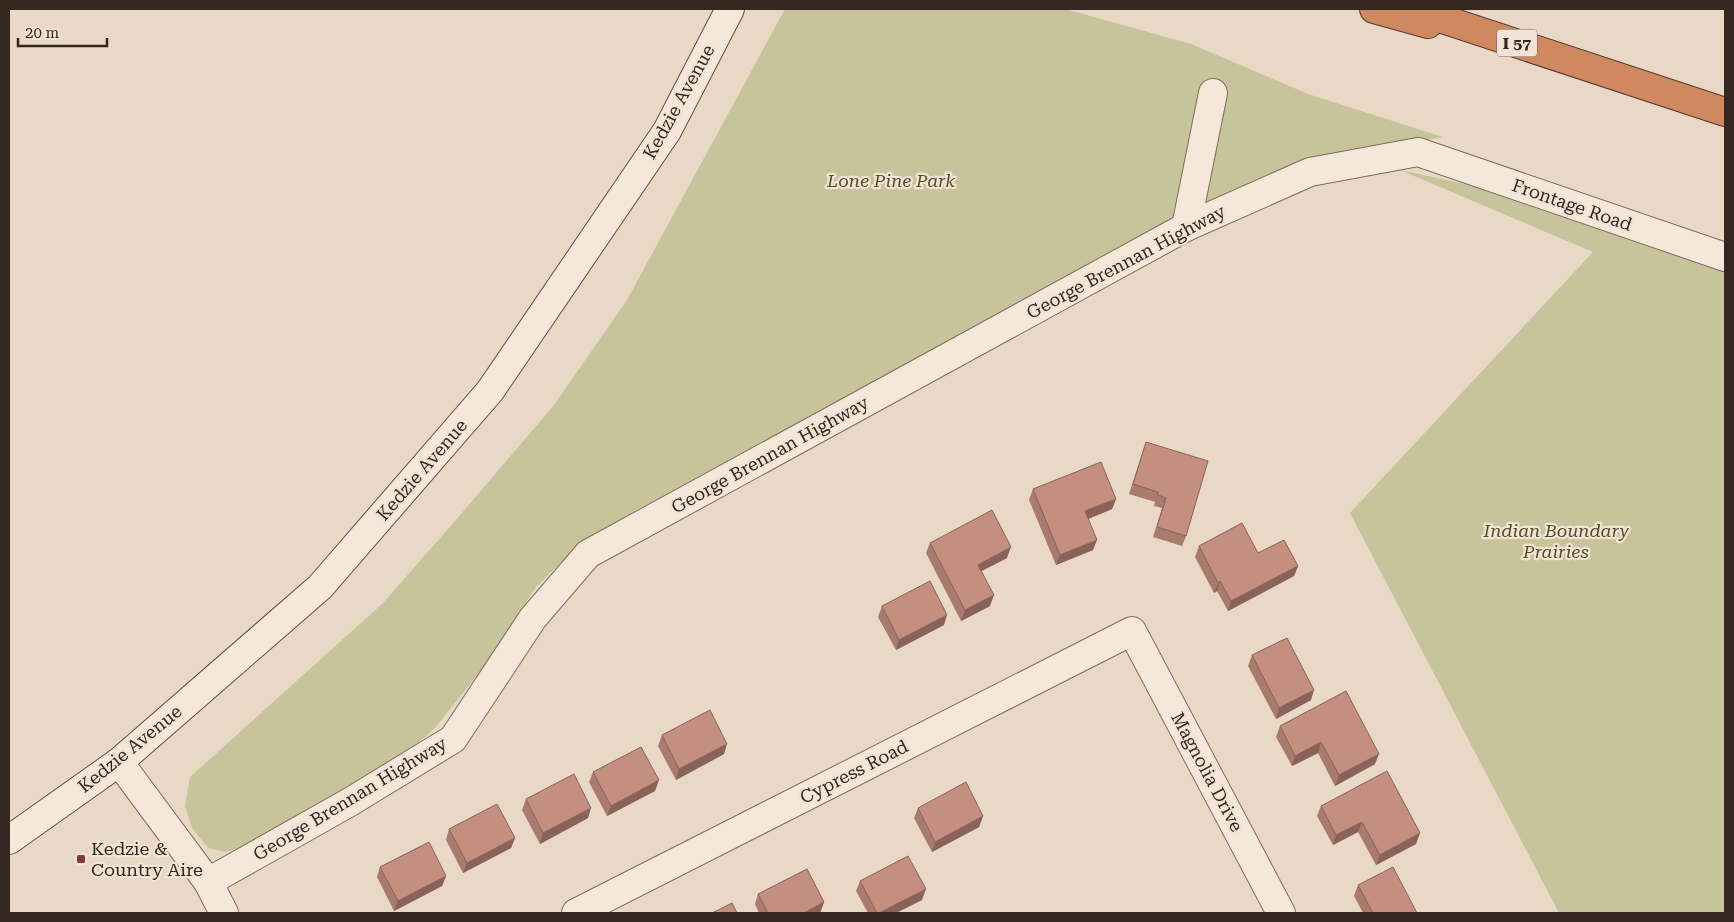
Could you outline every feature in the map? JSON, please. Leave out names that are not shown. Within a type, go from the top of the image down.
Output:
[{"type":"highway","points":[[1374,9],[1622,77]]},
{"type":"highway","name":"I 57","points":[[1412,9],[1725,112]]},
{"type":"street","name":"Kedzie Avenue","points":[[9,840],[119,762],[320,586],[490,391],[667,131],[730,9]]},
{"type":"street","points":[[1186,227],[1213,93]]},
{"type":"street","name":"George Brennan Highway","points":[[208,882],[350,802],[453,738],[534,618],[588,554],[1186,227],[1310,172],[1418,152]]},
{"type":"street","name":"Frontage Road","points":[[1418,152],[1725,257]]},
{"type":"street","name":"Cypress Road","points":[[576,913],[1132,631]]},
{"type":"street","name":"Magnolia Drive","points":[[1132,631],[1281,913]]},
{"type":"street","points":[[119,762],[208,882],[224,913]]},
{"type":"green space","name":"Lone Pine Park","points":[[785,9],[1065,9],[1191,44],[1308,94],[1443,137],[1369,151],[913,364],[631,513],[576,548],[536,587],[490,659],[435,728],[388,769],[256,844],[225,852],[208,848],[192,828],[185,806],[190,777],[382,604],[554,405],[627,300]]},
{"type":"green space","name":"Indian Boundary Prairies","points":[[1400,170],[1493,190],[1725,270],[1725,913],[1559,913],[1350,513],[1593,252]]},
{"type":"building","points":[[1146,442],[1208,461],[1186,536],[1157,527],[1166,498],[1158,495],[1158,492],[1133,484]]},
{"type":"building","points":[[1101,462],[1116,499],[1085,511],[1097,540],[1060,555],[1033,489]]},
{"type":"building","points":[[992,510],[1011,547],[978,565],[994,595],[965,610],[930,543]]},
{"type":"building","points":[[1242,523],[1258,553],[1284,540],[1298,566],[1231,601],[1220,581],[1218,583],[1199,546]]},
{"type":"building","points":[[930,581],[947,615],[899,640],[882,606]]},
{"type":"building","points":[[1287,638],[1314,690],[1279,708],[1252,655]]},
{"type":"building","points":[[1346,691],[1379,754],[1339,775],[1321,742],[1295,756],[1280,726]]},
{"type":"building","points":[[710,710],[727,744],[679,769],[662,735]]},
{"type":"building","points":[[641,747],[659,780],[611,806],[593,772]]},
{"type":"building","points":[[1387,771],[1420,833],[1380,855],[1362,822],[1336,835],[1321,806]]},
{"type":"building","points":[[574,774],[591,808],[543,833],[526,799]]},
{"type":"building","points":[[966,782],[983,816],[935,842],[918,808]]},
{"type":"building","points":[[497,804],[515,838],[467,863],[449,829]]},
{"type":"building","points":[[429,842],[446,876],[398,901],[380,867]]},
{"type":"building","points":[[908,856],[926,889],[877,913],[860,881]]},
{"type":"building","points":[[1393,867],[1417,913],[1373,913],[1358,885]]},
{"type":"building","points":[[807,869],[824,902],[804,913],[768,913],[758,894]]},
{"type":"building","points":[[732,903],[737,913],[712,913]]},
{"type":"place","name":"Kedzie & Country Aire","points":[[81,859]]}]
